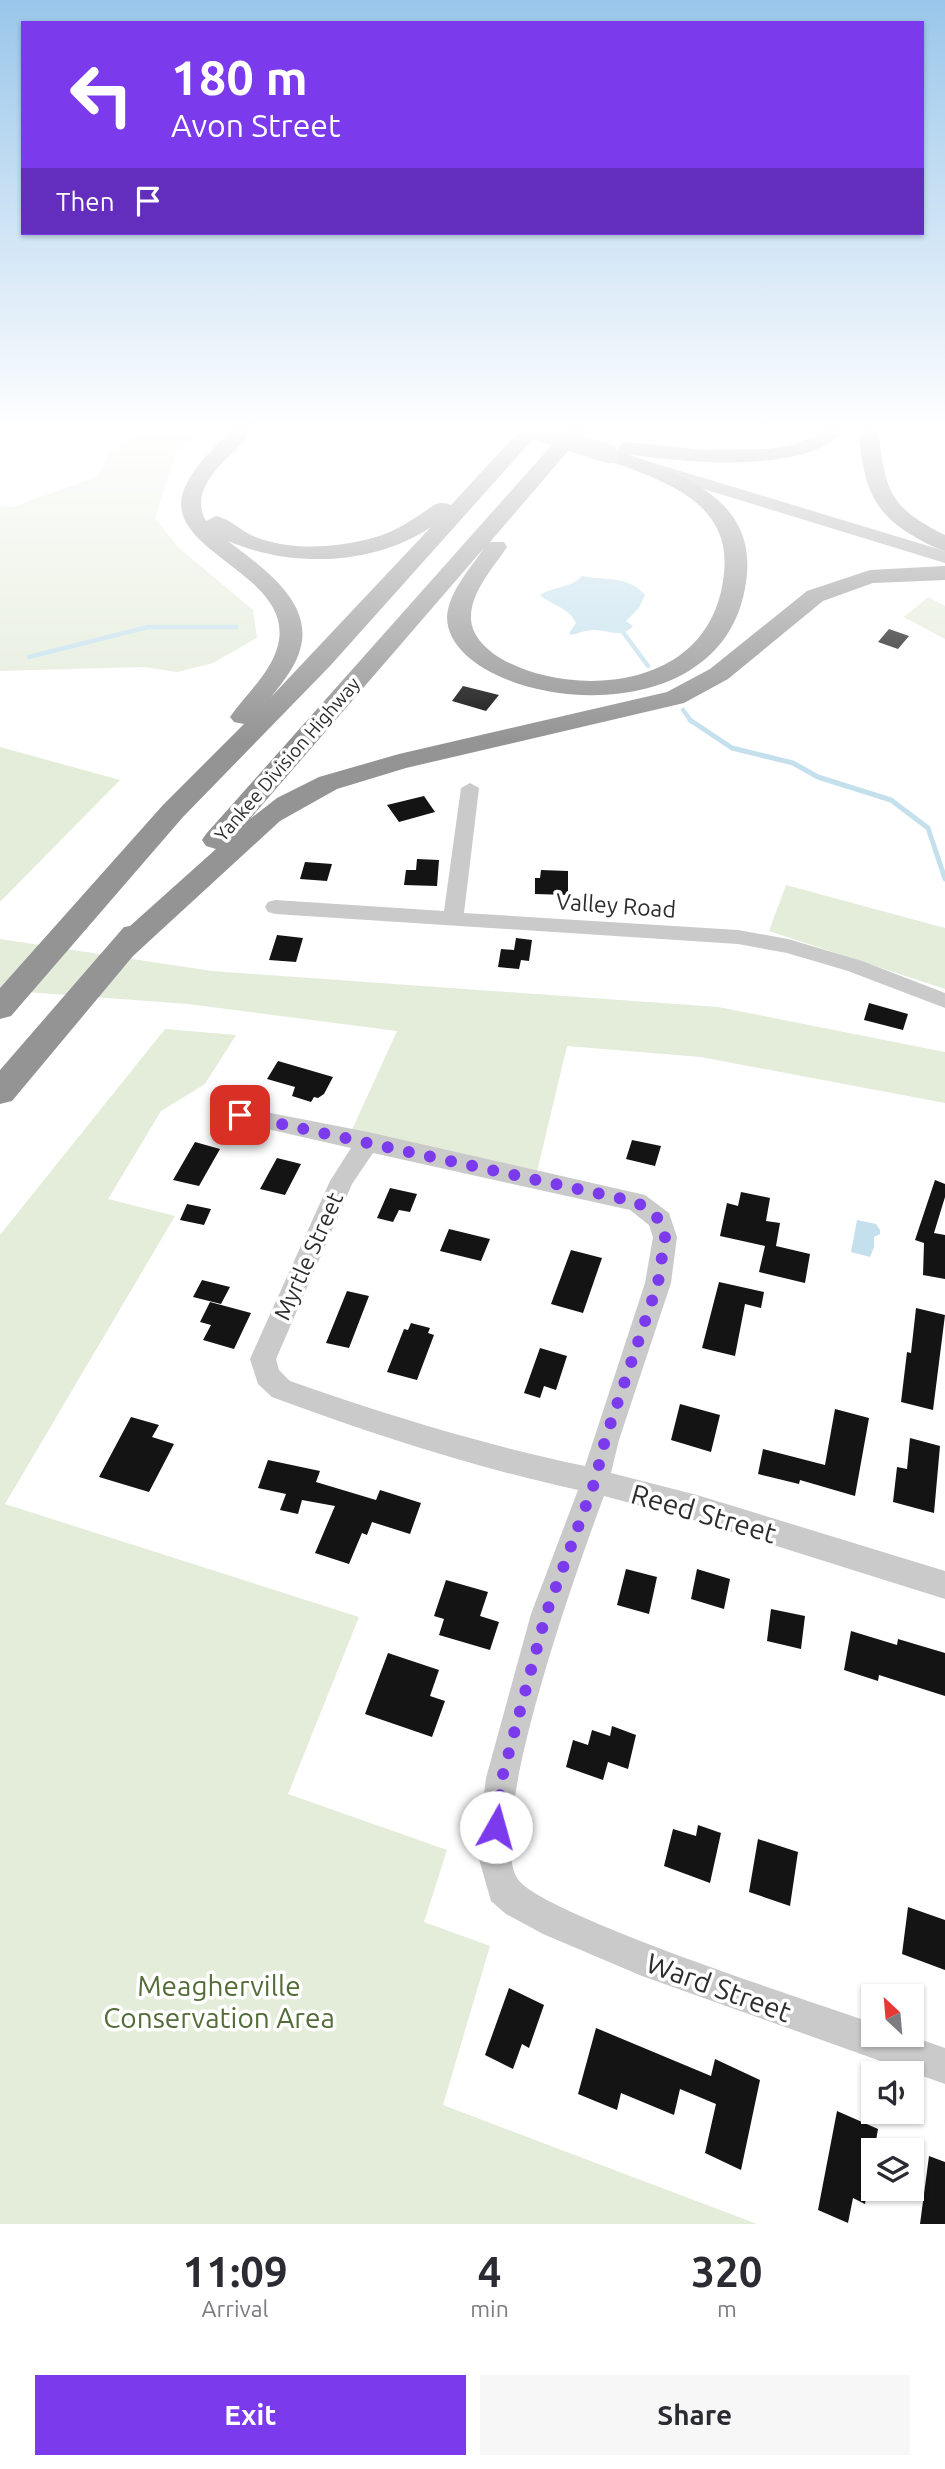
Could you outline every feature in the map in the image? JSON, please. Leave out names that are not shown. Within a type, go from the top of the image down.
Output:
[{"type":"highway","points":[[186,798],[279,666],[291,642],[291,619],[285,604],[204,533]]},
{"type":"highway","points":[[230,533],[251,543],[278,550],[325,552],[382,542],[404,533]]},
{"type":"highway","name":"Yankee Division Highway","points":[[0,1008],[186,798],[321,661],[437,533]]},
{"type":"highway","name":"Yankee Division Highway","points":[[0,1092],[487,533]]},
{"type":"highway","points":[[505,533],[461,605],[459,625],[467,641],[500,667],[549,684],[605,688],[646,682],[685,666],[709,640],[719,626],[733,593],[738,553],[733,533]]},
{"type":"highway","points":[[924,533],[945,545]]},
{"type":"highway","points":[[121,950],[270,815],[309,791],[358,772],[676,698],[719,674],[815,596],[870,577],[945,573]]},
{"type":"main road","points":[[870,533],[945,557]]},
{"type":"main road","points":[[902,533],[945,545]]},
{"type":"street","points":[[453,919],[470,788]]},
{"type":"street","name":"Valley Road","points":[[275,907],[738,937],[789,946],[828,958],[945,1001]]},
{"type":"street","points":[[240,1115],[637,1202],[660,1220],[665,1237],[658,1283],[605,1440],[595,1481]]},
{"type":"street","name":"Myrtle Street","points":[[267,1376],[263,1359],[342,1181],[368,1141]]},
{"type":"street","name":"Reed Street","points":[[267,1376],[281,1389],[302,1399],[384,1426],[507,1462],[595,1481],[697,1508],[945,1585]]},
{"type":"street","name":"Ward Street","points":[[595,1481],[546,1614],[502,1778],[493,1852],[503,1889],[518,1902],[555,1922],[642,1959],[945,2066]]},
{"type":"green space","points":[[0,533],[167,533],[178,547],[253,610],[257,638],[213,663],[177,672],[143,667],[0,671]]},
{"type":"green space","points":[[928,597],[945,606],[945,639],[904,617]]},
{"type":"green space","points":[[0,747],[120,780],[0,902]]},
{"type":"green space","points":[[786,885],[945,928],[945,989],[769,931]]},
{"type":"green space","points":[[0,939],[212,971],[718,1007],[945,1052],[945,1103],[701,1057],[567,1046],[536,1176],[351,1132],[397,1031],[188,1004],[0,990]]},
{"type":"green space","name":"Meagherville Conservation Area","points":[[165,1029],[236,1035],[205,1084],[161,1111],[108,1199],[175,1216],[5,1504],[359,1617],[288,1794],[447,1850],[424,1922],[490,1946],[443,2105],[757,2224],[0,2224],[0,1235]]},
{"type":"water","points":[[582,576],[631,584],[645,595],[639,608],[626,621],[633,626],[629,630],[620,633],[594,630],[571,635],[569,633],[576,623],[573,618],[540,595],[573,583]]},
{"type":"water","points":[[857,1220],[876,1224],[880,1230],[880,1234],[874,1237],[870,1257],[851,1252]]},
{"type":"building","points":[[889,629],[909,636],[898,649],[878,642]]},
{"type":"building","points":[[463,686],[499,695],[486,711],[452,701]]},
{"type":"building","points":[[424,796],[435,812],[399,822],[387,805]]},
{"type":"building","points":[[417,859],[439,860],[437,886],[404,885],[406,870],[416,870]]},
{"type":"building","points":[[305,862],[332,864],[327,881],[300,879]]},
{"type":"building","points":[[541,870],[568,871],[568,895],[535,894],[535,878],[540,878]]},
{"type":"building","points":[[277,935],[303,938],[296,962],[269,960]]},
{"type":"building","points":[[516,938],[532,940],[529,961],[521,960],[519,969],[498,967],[501,949],[514,950]]},
{"type":"building","points":[[869,1003],[908,1014],[903,1030],[864,1020]]},
{"type":"building","points":[[278,1061],[333,1077],[324,1094],[318,1098],[314,1097],[311,1102],[292,1096],[295,1087],[267,1079]]},
{"type":"building","points":[[632,1140],[661,1146],[655,1166],[626,1159]]},
{"type":"building","points":[[195,1142],[220,1149],[199,1186],[173,1180]]},
{"type":"building","points":[[277,1158],[301,1164],[285,1195],[260,1189]]},
{"type":"building","points":[[935,1180],[945,1184],[945,1197],[934,1233],[945,1235],[945,1279],[923,1275],[924,1243],[915,1240]]},
{"type":"building","points":[[390,1188],[417,1194],[410,1212],[399,1210],[393,1222],[377,1218]]},
{"type":"building","points":[[741,1192],[770,1198],[766,1221],[780,1223],[776,1246],[810,1254],[805,1283],[759,1272],[765,1246],[720,1236],[727,1203],[738,1206]]},
{"type":"building","points":[[187,1204],[211,1209],[204,1225],[180,1220]]},
{"type":"building","points":[[449,1229],[490,1239],[481,1261],[440,1251]]},
{"type":"building","points":[[571,1250],[602,1258],[583,1313],[551,1304]]},
{"type":"building","points":[[202,1280],[230,1287],[221,1304],[193,1297]]},
{"type":"building","points":[[719,1282],[764,1292],[761,1308],[745,1304],[735,1356],[702,1348]]},
{"type":"building","points":[[347,1291],[369,1296],[349,1348],[326,1343]]},
{"type":"building","points":[[210,1302],[251,1313],[234,1349],[203,1340],[211,1325],[200,1322]]},
{"type":"building","points":[[916,1308],[945,1315],[933,1410],[901,1402],[907,1352],[911,1353]]},
{"type":"building","points":[[411,1323],[430,1328],[428,1333],[434,1335],[417,1380],[387,1372],[404,1329],[408,1330]]},
{"type":"building","points":[[540,1348],[567,1356],[556,1390],[544,1386],[540,1398],[524,1393]]},
{"type":"building","points":[[680,1404],[720,1415],[711,1452],[671,1440]]},
{"type":"building","points":[[835,1409],[869,1418],[855,1496],[800,1480],[799,1484],[758,1474],[763,1449],[825,1465]]},
{"type":"building","points":[[131,1417],[159,1425],[152,1437],[174,1444],[149,1492],[99,1477]]},
{"type":"building","points":[[910,1438],[940,1446],[934,1513],[893,1502],[897,1467],[907,1469]]},
{"type":"building","points":[[268,1460],[320,1471],[316,1482],[376,1500],[380,1490],[421,1503],[410,1534],[372,1522],[367,1535],[362,1533],[349,1564],[315,1553],[335,1506],[302,1500],[298,1514],[280,1510],[286,1494],[258,1488]]},
{"type":"building","points":[[626,1569],[657,1577],[649,1614],[617,1605]]},
{"type":"building","points":[[697,1569],[730,1579],[724,1609],[691,1599]]},
{"type":"building","points":[[446,1580],[488,1592],[480,1616],[499,1622],[490,1650],[439,1635],[444,1619],[434,1616]]},
{"type":"building","points":[[771,1609],[805,1616],[801,1649],[767,1641]]},
{"type":"building","points":[[851,1631],[897,1645],[898,1639],[945,1653],[945,1696],[879,1675],[878,1681],[844,1670]]},
{"type":"building","points":[[388,1653],[439,1670],[430,1696],[445,1701],[432,1737],[365,1714]]},
{"type":"building","points":[[612,1726],[636,1735],[628,1769],[608,1762],[603,1780],[566,1767],[573,1740],[588,1745],[592,1730],[610,1736]]},
{"type":"building","points":[[698,1825],[721,1833],[710,1883],[664,1866],[673,1829],[696,1836]]},
{"type":"building","points":[[758,1839],[798,1852],[790,1906],[749,1892]]},
{"type":"building","points":[[908,1907],[945,1920],[945,1970],[902,1954]]},
{"type":"building","points":[[509,1988],[544,2005],[529,2048],[522,2044],[513,2069],[485,2055]]},
{"type":"building","points":[[596,2028],[711,2076],[715,2059],[760,2080],[741,2170],[705,2153],[716,2104],[680,2089],[674,2115],[621,2093],[617,2110],[578,2094]]},
{"type":"building","points":[[837,2111],[861,2122],[861,2124],[878,2129],[876,2138],[861,2138],[861,2201],[866,2201],[865,2204],[853,2198],[848,2223],[818,2210]]},
{"type":"building","points":[[929,2156],[945,2162],[945,2224],[920,2224]]},
{"type":"waterway","points":[[29,657],[148,627],[236,627]]},
{"type":"waterway","points":[[623,632],[648,666]]},
{"type":"waterway","points":[[683,710],[691,721]]},
{"type":"waterway","points":[[691,721],[732,748],[793,763],[818,777],[891,800],[928,828],[945,879]]},
{"type":"route","points":[[240,1115],[637,1202],[660,1220],[665,1237],[658,1283],[605,1440],[595,1481],[546,1614],[502,1778],[496,1827]]}]
